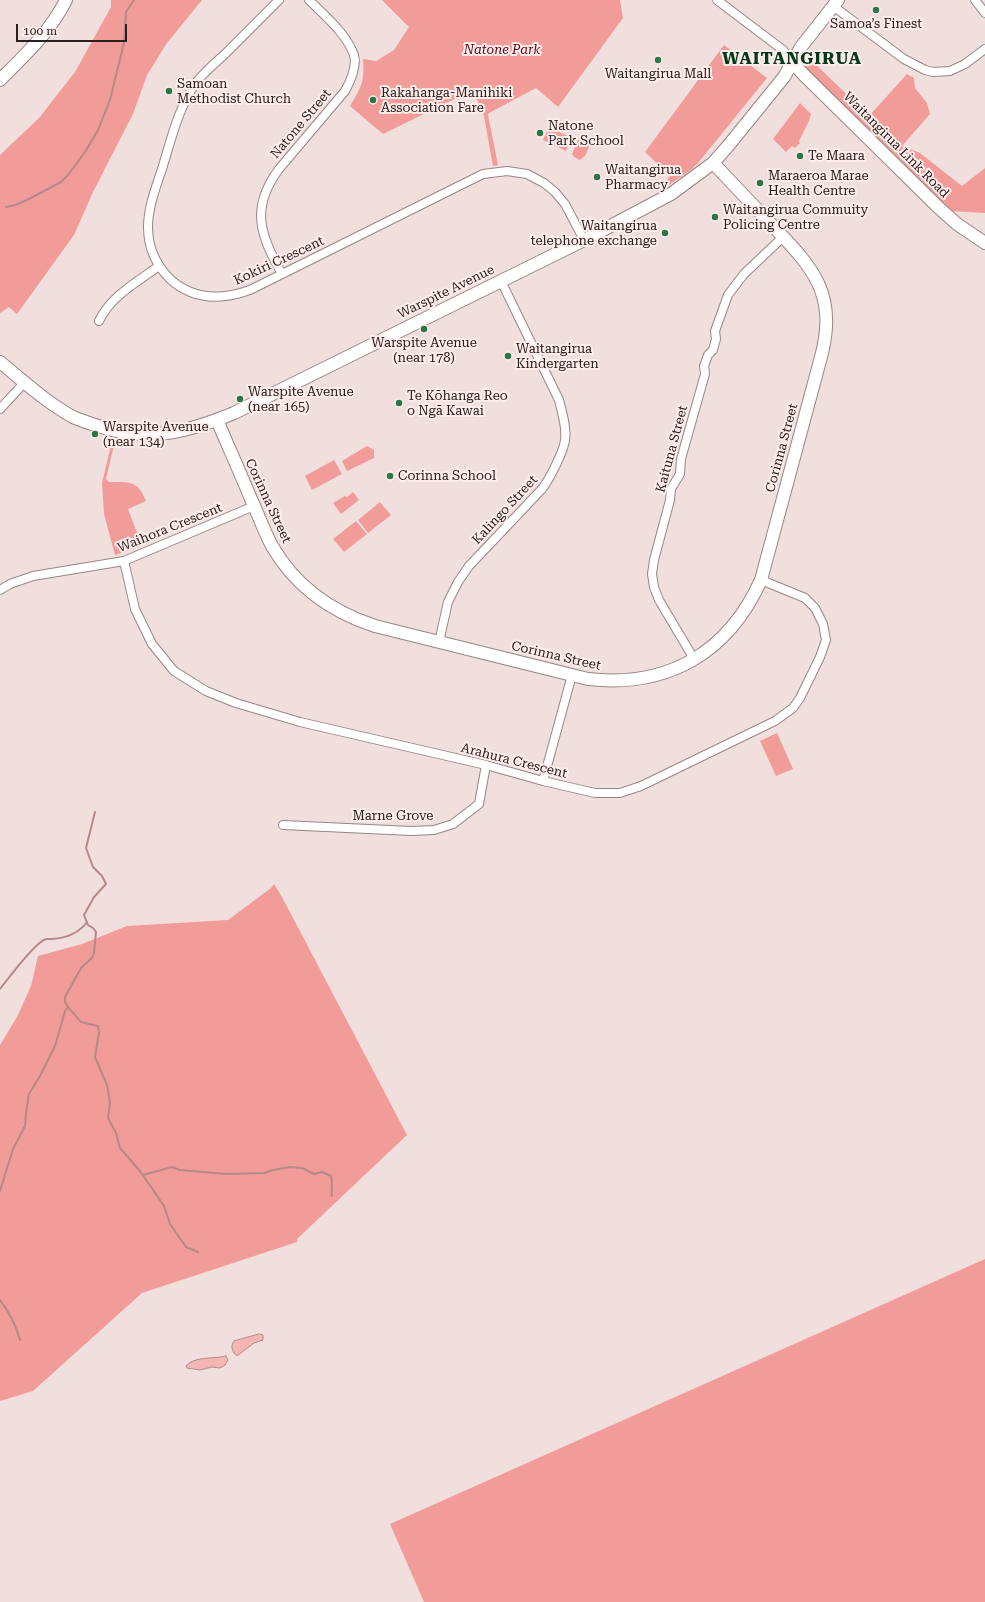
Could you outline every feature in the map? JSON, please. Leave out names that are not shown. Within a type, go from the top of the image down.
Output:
[{"type":"street","points":[[0,80],[44,35],[66,0]]},
{"type":"street","name":"Kokiri Crescent","points":[[279,0],[202,76],[184,102],[148,215],[150,244],[154,258],[172,280],[183,288],[199,295],[210,297],[236,295],[250,290],[483,174],[507,171],[527,174],[536,178],[555,192],[565,204],[584,240]]},
{"type":"street","name":"Natone Street","points":[[282,274],[267,244],[262,230],[261,211],[265,193],[271,180],[279,169],[345,91],[354,67],[354,56],[337,28],[309,0]]},
{"type":"street","points":[[717,0],[783,50],[792,62]]},
{"type":"street","points":[[975,0],[985,13]]},
{"type":"street","points":[[836,3],[904,59],[925,70],[945,72],[954,69],[969,61],[985,49]]},
{"type":"street","name":"Warspite Avenue","points":[[0,362],[55,406],[74,417],[116,431],[144,434],[166,434],[198,428],[234,413],[584,240],[671,194],[713,163],[784,77],[801,47],[836,3]]},
{"type":"street","name":"Waitangirua Link Road","points":[[792,62],[939,208],[957,224],[985,243]]},
{"type":"street","name":"Corinna Street","points":[[217,420],[268,537],[280,558],[295,577],[315,596],[333,608],[357,620],[572,675],[604,681],[640,679],[665,672],[694,659],[712,647],[730,630],[746,609],[761,580],[822,357],[827,330],[825,305],[818,283],[805,261],[713,163]]},
{"type":"street","name":"Kaituna Street","points":[[694,659],[659,600],[654,587],[652,574],[654,560],[670,500],[670,489],[680,474],[681,459],[705,374],[704,366],[708,355],[713,350],[716,339],[715,331],[724,304],[734,285],[783,237]]},
{"type":"street","points":[[99,321],[103,312],[115,299],[159,266]]},
{"type":"street","name":"Kalingo Street","points":[[439,642],[448,602],[458,582],[469,566],[550,479],[565,441],[563,417],[559,400],[501,281]]},
{"type":"street","points":[[0,409],[25,382]]},
{"type":"street","name":"Waihora Crescent","points":[[0,590],[10,584],[33,576],[124,561],[254,506]]},
{"type":"street","name":"Arahura Crescent","points":[[124,561],[135,609],[152,644],[174,671],[206,691],[236,703],[300,722],[486,765],[543,781],[595,793],[620,793],[640,786],[776,720],[793,708],[800,698],[820,658],[826,640],[823,624],[815,608],[805,598],[761,580]]},
{"type":"street","points":[[543,781],[572,675]]},
{"type":"street","name":"Marne Grove","points":[[283,825],[411,831],[434,830],[453,824],[479,804],[486,765]]},
{"type":"green space","points":[[111,0],[202,0],[167,43],[147,75],[133,114],[93,192],[74,235],[17,314],[9,307],[0,313],[0,155],[39,118],[75,72],[111,7]]},
{"type":"green space","name":"Natone Park","points":[[382,0],[620,0],[623,18],[558,107],[536,88],[489,113],[488,115],[498,165],[493,166],[484,116],[473,90],[383,134],[350,106],[363,79],[363,59],[376,61],[394,50],[409,27]]},
{"type":"green space","points":[[724,45],[767,78],[698,163],[691,170],[669,185],[666,181],[670,176],[645,152]]},
{"type":"green space","points":[[807,56],[869,116],[907,74],[914,78],[915,88],[927,103],[930,114],[902,146],[920,153],[962,186],[985,168],[985,213],[950,211],[804,68],[803,61]]},
{"type":"green space","points":[[800,103],[811,114],[809,121],[799,141],[800,143],[795,148],[792,146],[786,152],[773,139]]},
{"type":"green space","points":[[549,127],[572,138],[566,151],[543,140]]},
{"type":"green space","points":[[584,137],[590,140],[588,143],[590,144],[585,156],[580,160],[572,154],[578,140]]},
{"type":"green space","points":[[112,441],[115,441],[106,479],[109,482],[127,482],[136,486],[140,489],[146,501],[128,509],[142,546],[115,555],[104,514],[102,483]]},
{"type":"green space","points":[[367,446],[374,450],[374,458],[347,471],[342,461]]},
{"type":"green space","points":[[334,460],[342,474],[312,490],[305,476]]},
{"type":"green space","points":[[353,492],[359,500],[341,514],[333,503],[345,496],[347,497]]},
{"type":"green space","points":[[380,502],[391,515],[368,533],[358,520]]},
{"type":"green space","points":[[356,521],[367,534],[344,552],[333,539]]},
{"type":"green space","points":[[777,733],[793,769],[776,776],[760,741]]},
{"type":"green space","points":[[274,884],[407,1135],[297,1239],[297,1242],[142,1293],[33,1391],[0,1401],[0,1045],[17,1017],[31,986],[38,956],[82,944],[127,926],[228,920],[271,888]]},
{"type":"green space","points":[[985,1259],[985,1602],[424,1602],[390,1524]]},
{"type":"shaded area","points":[[260,1334],[263,1335],[263,1340],[254,1343],[237,1356],[234,1353],[232,1347],[234,1341]]},
{"type":"shaded area","points":[[226,1356],[228,1360],[225,1365],[220,1368],[212,1367],[200,1370],[187,1368],[186,1366],[199,1359]]},
{"type":"waterway","points":[[6,207],[27,200],[61,182],[85,152],[98,130],[110,100],[124,43],[126,12],[134,0]]},
{"type":"waterway","points":[[0,1191],[13,1149],[25,1126],[29,1094],[55,1046],[65,1011],[68,1007],[65,1002],[65,997],[81,968],[92,958],[94,953],[96,932],[88,925],[84,915],[94,897],[106,884],[102,876],[93,867],[86,848],[95,812]]},
{"type":"waterway","points":[[0,989],[22,961],[41,942],[46,939],[72,934],[84,926],[87,922]]},
{"type":"waterway","points":[[68,1007],[81,1022],[98,1026],[99,1033],[95,1057],[107,1085],[110,1103],[108,1118],[116,1133],[120,1148],[139,1170],[164,1206],[170,1224],[186,1247],[198,1252]]},
{"type":"waterway","points":[[143,1175],[172,1167],[180,1170],[226,1174],[264,1173],[290,1167],[302,1168],[314,1174],[322,1172],[331,1176],[332,1196]]},
{"type":"waterway","points":[[0,1300],[12,1319],[20,1340]]},
{"type":"place","name":"Samoa’s Finest","points":[[876,10]]},
{"type":"place","name":"Waitangirua Mall","points":[[658,60]]},
{"type":"place","name":"Samoan Methodist Church","points":[[169,91]]},
{"type":"place","name":"Rakahanga-Manihiki Association Fare","points":[[373,100]]},
{"type":"place","name":"Natone Park School","points":[[540,133]]},
{"type":"place","name":"Te Maara","points":[[800,156]]},
{"type":"place","name":"Waitangirua Pharmacy","points":[[597,177]]},
{"type":"place","name":"Maraeroa Marae Health Centre","points":[[760,183]]},
{"type":"place","name":"Waitangirua Commuity Policing Centre","points":[[715,217]]},
{"type":"place","name":"Waitangirua telephone exchange","points":[[665,233]]},
{"type":"place","name":"Warspite Avenue (near 178)","points":[[424,329]]},
{"type":"place","name":"Waitangirua Kindergarten","points":[[508,356]]},
{"type":"place","name":"Warspite Avenue (near 165)","points":[[240,399]]},
{"type":"place","name":"Te Kōhanga Reo o Ngā Kawai","points":[[399,403]]},
{"type":"place","name":"Warspite Avenue (near 134)","points":[[95,434]]},
{"type":"place","name":"Corinna School","points":[[390,476]]},
{"type":"district","name":"WAITANGIRUA","points":[[792,59]]}]
